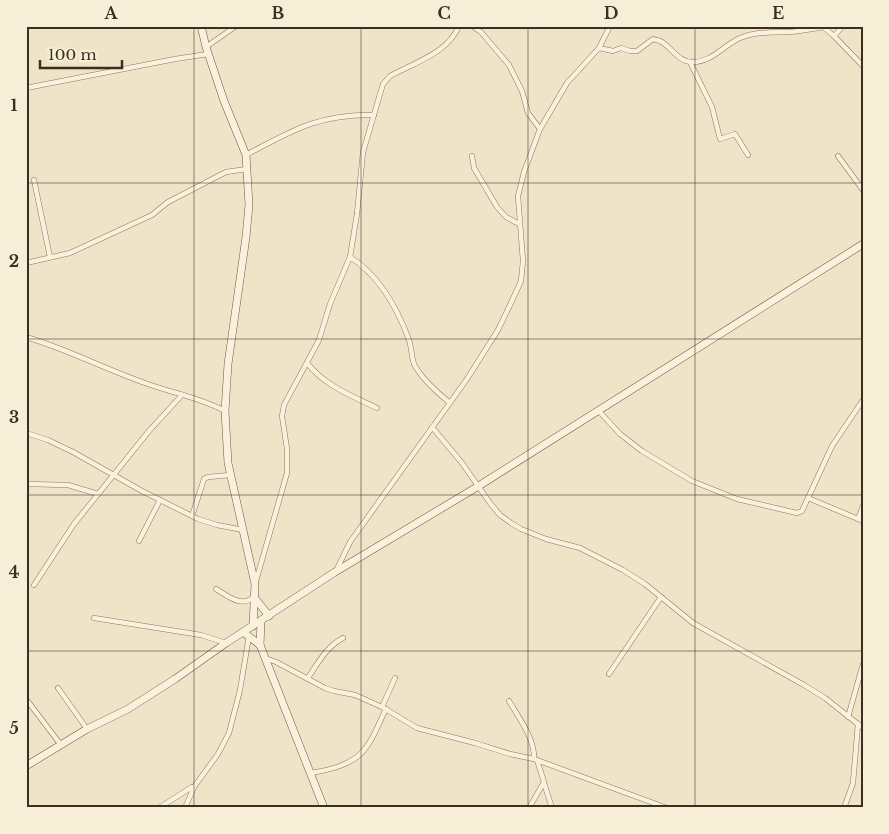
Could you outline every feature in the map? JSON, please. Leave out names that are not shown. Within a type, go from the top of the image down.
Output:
[{"type":"main road","points":[[201,26],[224,101],[246,155],[249,205],[228,364],[225,411],[230,475],[255,584],[253,626]]},
{"type":"main road","points":[[26,766],[87,729],[128,709],[176,679],[226,642],[246,634],[253,626],[335,572],[477,486],[863,244]]},
{"type":"main road","points":[[254,597],[269,616]]},
{"type":"main road","points":[[261,621],[260,645],[324,808]]},
{"type":"main road","points":[[246,634],[260,645]]},
{"type":"street","points":[[26,88],[207,50],[236,26]]},
{"type":"street","points":[[255,584],[287,473],[287,449],[282,416],[284,405],[319,340],[330,304],[350,257],[358,214],[364,152],[383,84],[390,76],[440,50],[455,35],[459,26]]},
{"type":"street","points":[[472,26],[481,32],[509,65],[519,84],[528,113],[540,129]]},
{"type":"street","points":[[335,572],[350,542],[450,403],[498,330],[521,281],[523,261],[518,196],[540,129],[567,82],[599,48],[610,26]]},
{"type":"street","points":[[834,36],[843,26]]},
{"type":"street","points":[[599,48],[613,51],[620,48],[630,52],[637,51],[653,39],[661,41],[674,54],[690,62],[714,56],[737,39],[748,35],[760,32],[792,32],[823,27],[863,66]]},
{"type":"street","points":[[690,62],[712,107],[720,139],[735,134],[748,155]]},
{"type":"street","points":[[246,155],[302,126],[341,116],[374,115]]},
{"type":"street","points":[[472,156],[474,168],[497,207],[506,218],[519,224]]},
{"type":"street","points":[[838,156],[863,190]]},
{"type":"street","points":[[26,263],[70,253],[152,215],[168,202],[226,172],[247,169]]},
{"type":"street","points":[[34,180],[50,258]]},
{"type":"street","points":[[350,257],[363,265],[381,284],[401,319],[412,349],[414,364],[431,386],[450,403]]},
{"type":"street","points":[[26,337],[51,345],[145,384],[203,400],[225,411]]},
{"type":"street","points":[[308,363],[315,373],[328,382],[349,395],[377,408]]},
{"type":"street","points":[[34,586],[74,524],[149,431],[182,395]]},
{"type":"street","points":[[598,410],[620,434],[642,451],[692,481],[737,499],[797,513],[802,511],[832,446],[863,400]]},
{"type":"street","points":[[432,427],[462,463],[500,515],[511,523],[532,534],[580,548],[599,556],[630,575],[700,627],[825,698],[863,728]]},
{"type":"street","points":[[26,433],[65,448],[192,516],[217,525],[243,530]]},
{"type":"street","points":[[192,516],[204,479],[230,475]]},
{"type":"street","points":[[26,484],[68,485],[98,494]]},
{"type":"street","points":[[808,498],[860,520],[863,506]]},
{"type":"street","points":[[140,541],[160,500]]},
{"type":"street","points":[[216,589],[231,598],[243,602],[248,602],[254,597]]},
{"type":"street","points":[[609,674],[661,597]]},
{"type":"street","points":[[94,618],[201,635],[226,642]]},
{"type":"street","points":[[185,808],[194,787],[218,754],[229,733],[240,690],[246,634]]},
{"type":"street","points":[[308,678],[326,651],[343,638]]},
{"type":"street","points":[[265,658],[334,691],[355,695],[384,708],[417,728],[535,760],[667,808]]},
{"type":"street","points":[[848,717],[863,664]]},
{"type":"street","points":[[311,773],[336,767],[362,753],[384,708],[395,678]]},
{"type":"street","points":[[58,688],[87,729]]},
{"type":"street","points":[[26,699],[61,744]]},
{"type":"street","points":[[509,701],[534,749],[535,760],[544,779],[552,808]]},
{"type":"street","points":[[844,808],[853,783],[858,724]]},
{"type":"street","points":[[529,808],[544,782]]},
{"type":"street","points":[[160,808],[194,787]]}]
